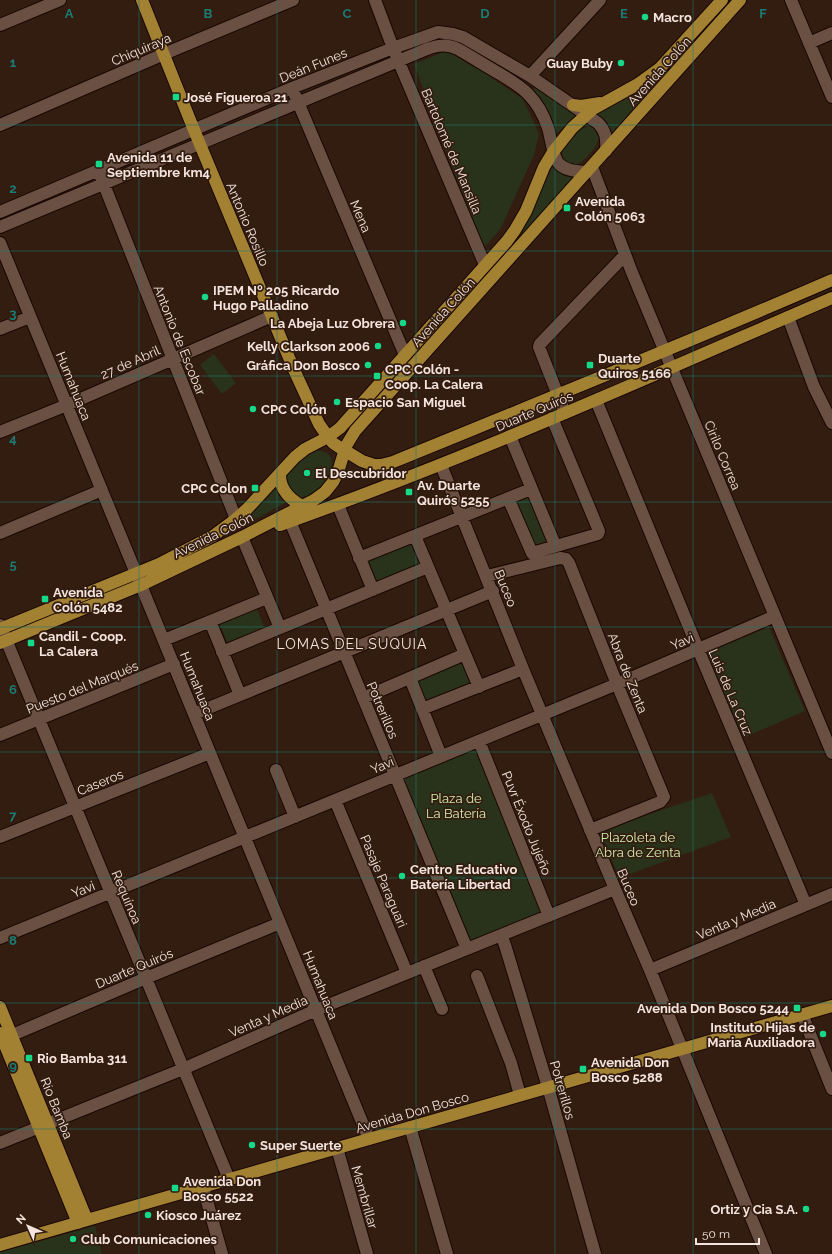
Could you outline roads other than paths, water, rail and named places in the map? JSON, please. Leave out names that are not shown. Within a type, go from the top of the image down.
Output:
[{"type":"main road","name":"Antonio Rosillo","points":[[142,0],[194,130],[295,372],[328,438]]},
{"type":"main road","name":"Avenida Colón","points":[[1,628],[158,564],[204,541],[236,520],[256,501],[290,461],[300,453],[328,438],[340,428],[507,241],[526,211],[539,178],[553,152],[572,128],[586,115],[608,100],[638,84],[660,68],[722,0]]},
{"type":"main road","name":"Avenida Colón","points":[[3,642],[141,585],[242,537],[302,507],[320,496],[329,488],[338,472],[344,451],[355,431],[740,0]]},
{"type":"main road","points":[[573,105],[587,105],[608,100]]},
{"type":"main road","name":"Duarte Quirós","points":[[328,438],[344,451],[368,464],[387,464],[665,351],[832,280]]},
{"type":"main road","name":"Duarte Quirós","points":[[242,537],[338,505],[441,465],[672,368],[832,298]]},
{"type":"main road","points":[[280,473],[280,481],[285,492],[302,507],[314,513]]},
{"type":"main road","name":"Avenida Don Bosco","points":[[0,1245],[832,1006]]},
{"type":"main road","name":"Río Bamba","points":[[0,1007],[3,1037],[44,1126],[82,1221]]},
{"type":"street","points":[[0,25],[60,0]]},
{"type":"street","name":"Chiquiraya","points":[[0,125],[294,0]]},
{"type":"street","name":"Bartolomé de Mansilla","points":[[375,0],[393,48],[485,265]]},
{"type":"street","points":[[530,76],[600,0]]},
{"type":"street","points":[[791,0],[832,97]]},
{"type":"street","name":"Deán Funes","points":[[0,212],[292,88],[434,33],[444,32],[463,38],[530,76],[573,105],[598,123],[605,130],[607,141],[606,151]]},
{"type":"street","points":[[809,43],[832,33]]},
{"type":"street","points":[[0,227],[435,46],[448,45],[458,48],[517,84],[529,95],[539,109],[548,129],[553,152],[558,163],[572,171],[590,169]]},
{"type":"street","name":"Mena","points":[[292,88],[405,355]]},
{"type":"street","name":"Cirilo Correa","points":[[590,169],[832,753]]},
{"type":"street","name":"Antonio de Escobar","points":[[98,170],[236,520]]},
{"type":"street","name":"Humahuaca","points":[[0,243],[369,1139]]},
{"type":"street","points":[[565,413],[539,347],[540,344],[625,255]]},
{"type":"street","points":[[0,329],[30,316]]},
{"type":"street","name":"27 de Abril","points":[[0,432],[67,405],[272,316]]},
{"type":"street","points":[[788,317],[814,387],[832,423]]},
{"type":"street","name":"Luis de La Cruz","points":[[596,400],[698,649],[806,905]]},
{"type":"street","points":[[508,498],[530,552],[532,553],[555,545],[598,534],[599,531],[552,418]]},
{"type":"street","points":[[510,436],[555,545]]},
{"type":"street","name":"Buceo","points":[[441,465],[493,591],[523,669],[650,970],[766,1254]]},
{"type":"street","points":[[359,558],[531,488]]},
{"type":"street","points":[[0,532],[102,490]]},
{"type":"street","points":[[338,505],[372,590]]},
{"type":"street","points":[[290,521],[302,507]]},
{"type":"street","name":"Potrerillos","points":[[290,521],[466,949]]},
{"type":"street","points":[[415,536],[479,687]]},
{"type":"street","points":[[242,537],[280,628]]},
{"type":"street","name":"Abra de Zenta","points":[[486,576],[560,558],[566,559],[569,564],[664,797],[660,802],[590,830]]},
{"type":"street","points":[[222,652],[428,567]]},
{"type":"street","points":[[194,714],[493,591]]},
{"type":"street","points":[[164,640],[268,598]]},
{"type":"street","name":"Yavi","points":[[0,938],[617,684],[775,616]]},
{"type":"street","points":[[210,621],[240,695]]},
{"type":"street","name":"Requínoa","points":[[1,628],[3,642],[39,720],[229,1179]]},
{"type":"street","points":[[363,698],[465,654]]},
{"type":"street","name":"Puesto del Marqués","points":[[0,736],[174,664]]},
{"type":"street","points":[[422,709],[523,669]]},
{"type":"street","points":[[410,678],[441,756]]},
{"type":"street","name":"Puvr Éxodo Jujeño","points":[[479,741],[549,916]]},
{"type":"street","name":"Caseros","points":[[0,837],[210,753]]},
{"type":"street","points":[[276,770],[295,817]]},
{"type":"street","name":"Pasaje Paraguari","points":[[335,800],[407,973]]},
{"type":"street","name":"Venta y Media","points":[[0,1143],[183,1069],[316,1010],[615,889]]},
{"type":"street","name":"Venta y Media","points":[[650,970],[832,894]]},
{"type":"street","name":"Duarte Quirós","points":[[3,1037],[280,922]]},
{"type":"street","name":"Potrerillos","points":[[501,935],[548,1087],[595,1254]]},
{"type":"street","points":[[424,966],[442,1009]]},
{"type":"street","points":[[477,976],[511,1063],[520,1095]]},
{"type":"street","points":[[802,1014],[832,1089]]},
{"type":"street","points":[[410,1127],[447,1254]]},
{"type":"street","name":"Membrillar","points":[[337,1148],[367,1254]]},
{"type":"street","points":[[203,1187],[222,1254]]},
{"type":"place","name":"Macro","points":[[645,17]]},
{"type":"place","name":"Guay Buby","points":[[621,63]]},
{"type":"place","name":"José Figueroa 21","points":[[176,97]]},
{"type":"place","name":"Avenida 11 de Septiembre km4","points":[[99,164]]},
{"type":"place","name":"Avenida Colón 5063","points":[[567,208]]},
{"type":"place","name":"IPEM Nº 205 Ricardo Hugo Palladino","points":[[205,297]]},
{"type":"place","name":"La Abeja Luz Obrera","points":[[403,323]]},
{"type":"place","name":"Kelly Clarkson 2006","points":[[378,346]]},
{"type":"place","name":"Gráfica Don Bosco","points":[[368,365]]},
{"type":"place","name":"Duarte Quiros 5166","points":[[590,365]]},
{"type":"place","name":"CPC Colón - Coop. La Calera","points":[[377,376]]},
{"type":"place","name":"Espacio San Miguel","points":[[337,402]]},
{"type":"place","name":"CPC Colón","points":[[253,409]]},
{"type":"place","name":"El Descubridor","points":[[307,473]]},
{"type":"place","name":"CPC Colon","points":[[255,488]]},
{"type":"place","name":"Av. Duarte Quirós 5255","points":[[409,492]]},
{"type":"place","name":"Avenida Colón 5482","points":[[45,599]]},
{"type":"place","name":"Candil - Coop. La Calera","points":[[31,643]]},
{"type":"place","name":"Centro Educativo Batería Libertad","points":[[402,876]]},
{"type":"place","name":"Avenida Don Bosco 5244","points":[[797,1008]]},
{"type":"place","name":"Instituto Hijas de Maria Auxiliadora","points":[[823,1034]]},
{"type":"place","name":"Rio Bamba 311","points":[[29,1058]]},
{"type":"place","name":"Avenida Don Bosco 5288","points":[[583,1069]]},
{"type":"place","name":"Super Suerte","points":[[252,1145]]},
{"type":"place","name":"Avenida Don Bosco 5522","points":[[175,1188]]},
{"type":"place","name":"Ortiz y Cia S.A.","points":[[806,1209]]},
{"type":"place","name":"Kiosco Juárez","points":[[148,1215]]},
{"type":"place","name":"Club Comunicaciones","points":[[73,1239]]},
{"type":"district","name":"LOMAS DEL SUQUIA","points":[[352,644]]},
{"type":"park label","name":"Plaza de La Batería","points":[[456,806]]},
{"type":"park label","name":"Plazoleta de Abra de Zenta","points":[[638,844]]}]
